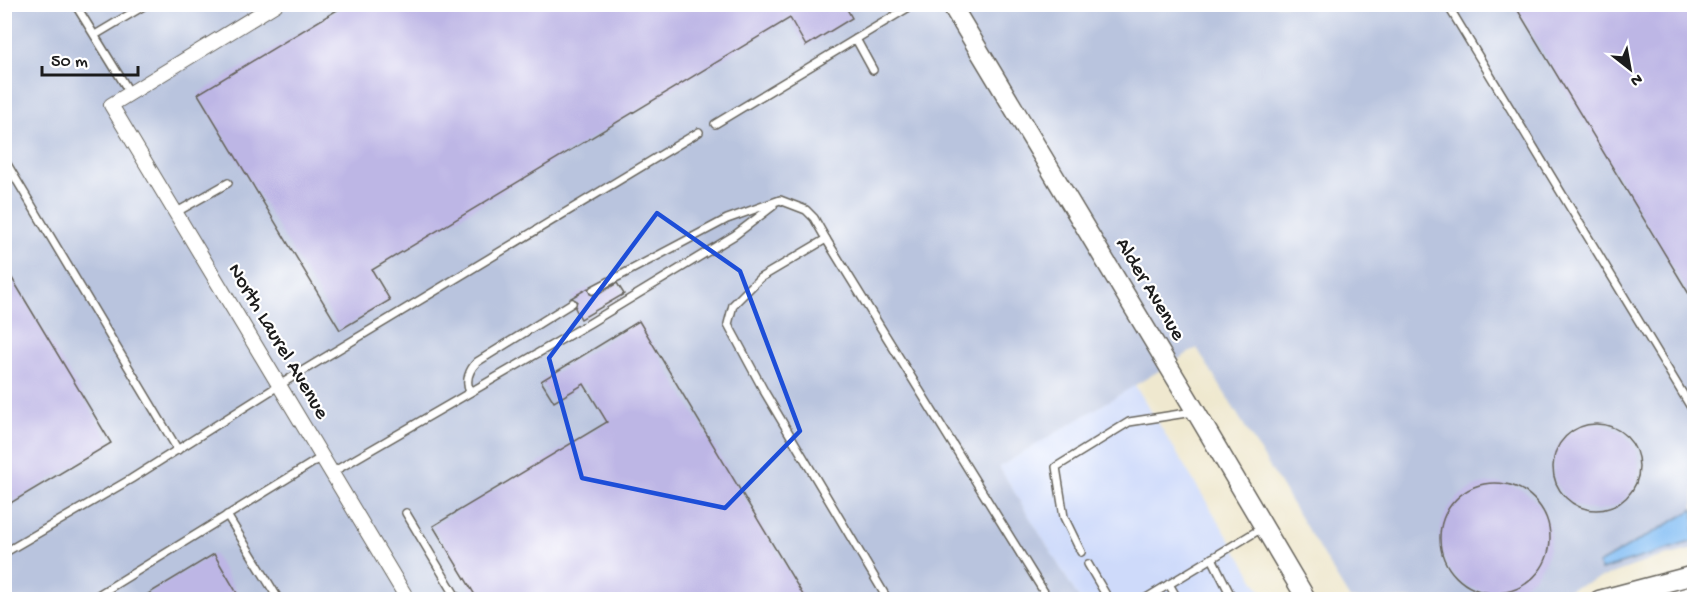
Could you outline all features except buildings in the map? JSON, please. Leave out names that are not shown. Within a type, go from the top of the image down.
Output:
[{"type":"main road","name":"Alder Avenue","points":[[954,6],[1307,600]]},
{"type":"main road","points":[[1599,600],[1695,575]]},
{"type":"main road","points":[[1676,600],[1695,595]]},
{"type":"street","points":[[130,93],[276,4]]},
{"type":"street","name":"North Laurel Avenue","points":[[130,93],[111,105],[408,600]]},
{"type":"lane","points":[[75,4],[130,93]]},
{"type":"lane","points":[[95,35],[147,4]]},
{"type":"lane","points":[[715,124],[914,4]]},
{"type":"lane","points":[[1447,4],[1685,399],[1695,410]]},
{"type":"lane","points":[[856,39],[873,70]]},
{"type":"lane","points":[[4,553],[178,450],[279,386],[699,132]]},
{"type":"lane","points":[[4,159],[178,450]]},
{"type":"lane","points":[[175,213],[228,183]]},
{"type":"lane","points":[[332,473],[590,323],[735,235],[780,200]]},
{"type":"lane","points":[[593,290],[727,219],[780,200],[806,210],[814,218],[1049,600]]},
{"type":"lane","points":[[826,239],[760,278],[733,305],[728,324],[764,391],[888,600]]},
{"type":"lane","points":[[470,392],[468,376],[477,362],[572,303]]},
{"type":"lane","points":[[1081,552],[1064,517],[1056,467],[1129,423],[1196,412]]},
{"type":"lane","points":[[90,600],[322,457]]},
{"type":"lane","points":[[406,513],[458,600]]},
{"type":"lane","points":[[227,515],[279,600]]},
{"type":"lane","points":[[1143,600],[1264,526]]},
{"type":"lane","points":[[1212,558],[1232,597],[1221,600]]},
{"type":"lane","points":[[1088,564],[1109,600]]},
{"type":"lane","points":[[1169,584],[1178,600]]},
{"type":"highlighted area","points":[[657,213],[740,271],[800,431],[725,508],[582,478],[549,358]]},
{"type":"shaded area","points":[[4,5],[1694,5],[1694,549],[1653,559],[1567,590],[1545,593],[1532,599],[1350,599],[1197,348],[999,467],[1079,599],[5,599]]},
{"type":"shaded area","points":[[1135,385],[1266,599],[1079,599],[999,467]]},
{"type":"water","points":[[1694,509],[1694,541],[1601,570],[1598,564]]}]
